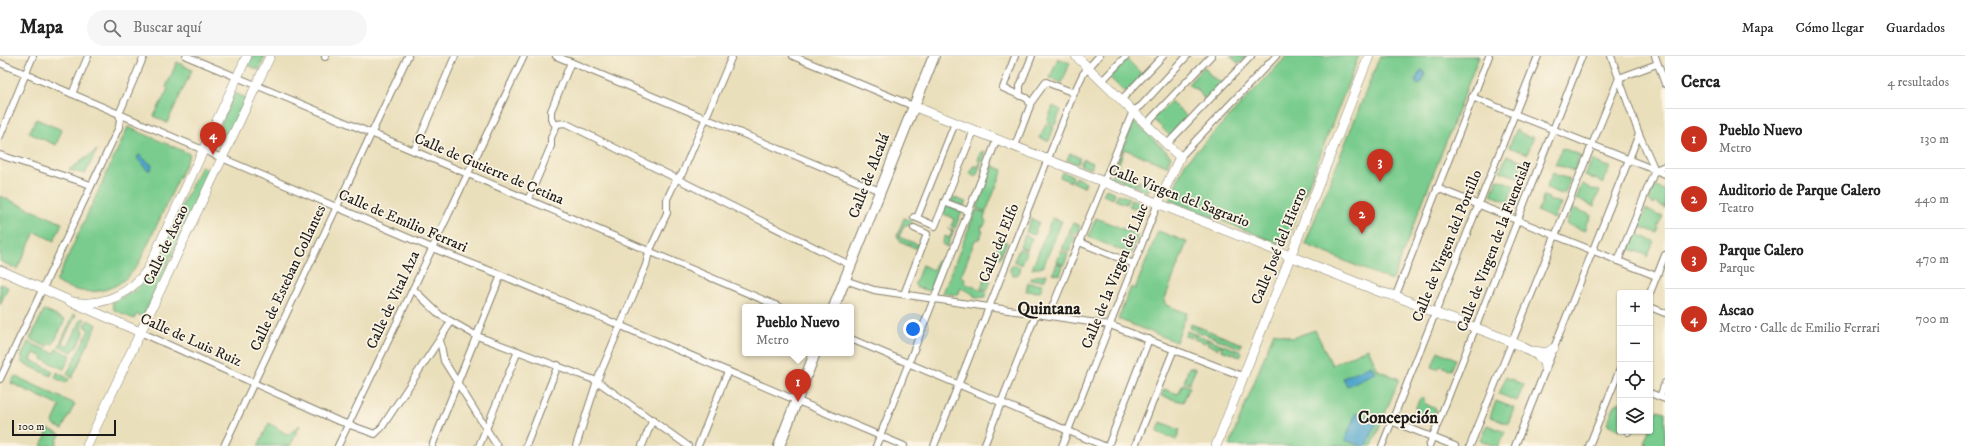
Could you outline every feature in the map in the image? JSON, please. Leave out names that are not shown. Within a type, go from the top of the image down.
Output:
[{"type":"main road","name":"Calle de Alcalá","points":[[835,304],[934,56]]},
{"type":"main road","points":[[778,446],[814,356]]},
{"type":"street","points":[[0,136],[33,56]]},
{"type":"street","points":[[72,94],[88,56]]},
{"type":"street","points":[[0,379],[119,127],[119,114],[144,56]]},
{"type":"street","name":"Calle de Gutierre de Cetina","points":[[186,56],[414,151],[773,304]]},
{"type":"street","name":"Calle de Ascao","points":[[71,302],[91,304],[108,300],[124,293],[142,278],[148,269],[247,56]]},
{"type":"street","name":"Calle de Ascao","points":[[87,446],[270,56]]},
{"type":"street","name":"Calle de Esteban Collantes","points":[[224,446],[408,56]]},
{"type":"street","points":[[414,151],[455,56]]},
{"type":"street","name":"Calle de Vital Aza","points":[[338,446],[524,56]]},
{"type":"street","points":[[556,56],[880,191]]},
{"type":"street","points":[[576,446],[597,381],[646,264],[649,252],[667,213],[667,199],[677,178],[682,174],[707,119],[732,56]]},
{"type":"street","points":[[793,56],[913,106]]},
{"type":"street","points":[[1014,56],[1003,88],[1029,101],[1030,104]]},
{"type":"street","points":[[1020,96],[1020,86],[1032,56]]},
{"type":"street","points":[[1076,56],[1180,156]]},
{"type":"street","name":"Calle del Elfo","points":[[934,446],[1074,93],[1083,74],[1099,56]]},
{"type":"street","points":[[1102,81],[1125,56]]},
{"type":"street","points":[[1121,100],[1163,56]]},
{"type":"street","points":[[1049,315],[1133,111],[1140,106],[1187,56]]},
{"type":"street","points":[[1146,124],[1211,56]]},
{"type":"street","points":[[1167,144],[1251,56]]},
{"type":"street","name":"Calle de la Virgen de Lluc","points":[[1062,446],[1158,203],[1180,156],[1275,56]]},
{"type":"street","name":"Calle José del Hierro","points":[[1216,446],[1242,376],[1369,56]]},
{"type":"street","points":[[1396,295],[1489,56]]},
{"type":"street","name":"Calle de Virgen del Portillo","points":[[1382,446],[1477,205],[1538,56]]},
{"type":"street","name":"Calle de Virgen de la Fuencisla","points":[[1429,446],[1582,56]]},
{"type":"street","points":[[1611,56],[1639,134],[1655,170]]},
{"type":"street","points":[[1655,56],[1665,84]]},
{"type":"street","points":[[556,126],[551,119],[551,111],[571,62]]},
{"type":"street","name":"Calle de Emilio Ferrari","points":[[0,64],[432,248],[501,275],[904,446]]},
{"type":"street","points":[[1470,446],[1513,344],[1619,78],[1658,64]]},
{"type":"street","points":[[1015,146],[1030,104],[1046,82],[1074,93]]},
{"type":"street","points":[[1472,97],[1665,174]]},
{"type":"street","name":"Calle Virgen del Sagrario","points":[[913,106],[997,140],[1047,158],[1103,182],[1383,293],[1396,295],[1434,313],[1530,351]]},
{"type":"street","points":[[528,200],[551,146],[551,138],[556,126],[561,122],[566,123],[850,265]]},
{"type":"street","points":[[955,123],[916,217],[935,226],[974,130]]},
{"type":"street","points":[[1515,446],[1639,134]]},
{"type":"street","points":[[876,446],[997,140]]},
{"type":"street","points":[[0,155],[91,185]]},
{"type":"street","points":[[1618,261],[1655,170],[1665,166]]},
{"type":"street","points":[[1437,188],[1656,276]]},
{"type":"street","points":[[944,202],[968,211]]},
{"type":"street","points":[[904,294],[927,234],[914,228]]},
{"type":"street","points":[[1078,242],[1134,264]]},
{"type":"street","points":[[1651,290],[1665,255]]},
{"type":"street","name":"Calle de Luis Ruiz","points":[[0,270],[253,383],[372,434],[379,431],[440,340]]},
{"type":"street","points":[[432,446],[501,275]]},
{"type":"street","points":[[845,280],[874,290],[1110,325],[1242,376]]},
{"type":"street","points":[[412,289],[440,316],[477,336],[558,365],[597,381],[653,419],[688,446]]},
{"type":"street","points":[[1653,308],[1665,313]]},
{"type":"street","points":[[984,446],[1036,314]]},
{"type":"street","points":[[451,322],[440,340],[444,361],[497,446]]},
{"type":"street","points":[[1108,446],[1149,339]]},
{"type":"street","points":[[854,340],[1104,446]]},
{"type":"street","points":[[1530,351],[1547,353],[1554,348]]},
{"type":"street","points":[[1135,446],[1174,349]]},
{"type":"street","points":[[480,446],[518,351]]},
{"type":"street","points":[[1530,351],[1544,361],[1545,369]]},
{"type":"street","points":[[526,446],[558,365]]},
{"type":"street","points":[[698,446],[728,371]]},
{"type":"street","points":[[1589,446],[1617,382]]},
{"type":"street","points":[[1658,396],[1665,383]]},
{"type":"street","points":[[642,446],[653,419]]},
{"type":"street","points":[[1392,421],[1455,446]]},
{"type":"green space","points":[[252,56],[265,56],[259,70],[248,65]]},
{"type":"green space","points":[[1230,56],[1247,56],[1239,64]]},
{"type":"green space","points":[[1287,56],[1359,56],[1285,244],[1283,245],[1169,200],[1185,163]]},
{"type":"green space","points":[[1380,56],[1479,56],[1392,281],[1305,244]]},
{"type":"green space","points":[[1058,58],[1070,63],[1062,83],[1050,78]]},
{"type":"green space","points":[[1127,59],[1143,75],[1126,93],[1109,77]]},
{"type":"green space","points":[[177,62],[192,70],[167,123],[154,116],[168,89],[166,87]]},
{"type":"green space","points":[[1204,67],[1212,77],[1222,83],[1205,100],[1198,90],[1188,84]]},
{"type":"green space","points":[[235,93],[246,98],[224,144],[214,139]]},
{"type":"green space","points":[[1171,101],[1189,119],[1171,137],[1153,119]]},
{"type":"green space","points":[[1053,106],[1061,110],[1055,125],[1047,122]]},
{"type":"green space","points":[[36,119],[62,130],[56,145],[29,133]]},
{"type":"green space","points":[[1134,121],[1171,156],[1167,166],[1124,149],[1116,172],[1123,175],[1121,181],[1111,177]]},
{"type":"green space","points":[[1046,124],[1054,127],[1049,141],[1040,138]]},
{"type":"green space","points":[[128,127],[190,154],[139,263],[131,273],[112,287],[91,292],[79,291],[56,282]]},
{"type":"green space","points":[[1516,130],[1530,138],[1531,136],[1534,137],[1527,154],[1509,147]]},
{"type":"green space","points":[[1562,148],[1580,155],[1574,171],[1555,164]]},
{"type":"green space","points":[[97,150],[85,174],[69,170]]},
{"type":"green space","points":[[983,151],[985,152],[976,177],[970,174],[973,166],[979,166],[980,163],[978,160],[980,153]]},
{"type":"green space","points":[[1070,153],[1080,158],[1078,164],[1067,160]]},
{"type":"green space","points":[[1507,155],[1525,162],[1519,173],[1519,178],[1500,171]]},
{"type":"green space","points":[[1083,159],[1093,163],[1091,169],[1080,165]]},
{"type":"green space","points":[[1592,160],[1610,167],[1603,184],[1598,180],[1585,176]]},
{"type":"green space","points":[[201,166],[211,171],[143,317],[137,314],[134,319],[114,310],[112,302],[134,291],[147,278]]},
{"type":"green space","points":[[993,166],[1003,170],[986,212],[977,208]]},
{"type":"green space","points":[[1062,172],[1073,176],[1071,182],[1060,177]]},
{"type":"green space","points":[[1553,172],[1556,175],[1570,179],[1564,195],[1546,188]]},
{"type":"green space","points":[[1125,175],[1136,180],[1134,187],[1122,182]]},
{"type":"green space","points":[[1075,177],[1086,182],[1084,187],[1073,182]]},
{"type":"green space","points":[[1497,179],[1515,186],[1510,195],[1509,202],[1491,195]]},
{"type":"green space","points":[[1138,181],[1150,185],[1147,192],[1136,187]]},
{"type":"green space","points":[[1582,184],[1596,191],[1600,191],[1594,203],[1594,207],[1581,200],[1576,200]]},
{"type":"green space","points":[[1654,186],[1665,191],[1665,208],[1655,202],[1654,204],[1649,201]]},
{"type":"green space","points":[[1106,189],[1115,193],[1113,199],[1103,195]]},
{"type":"green space","points":[[1118,194],[1129,198],[1126,204],[1115,200]]},
{"type":"green space","points":[[0,196],[62,223],[54,241],[35,232],[17,269],[0,261]]},
{"type":"green space","points":[[950,196],[966,202],[964,206],[948,200]]},
{"type":"green space","points":[[1543,196],[1549,198],[1548,200],[1561,203],[1554,219],[1537,211],[1542,202]]},
{"type":"green space","points":[[1131,199],[1142,203],[1139,210],[1129,206]]},
{"type":"green space","points":[[946,204],[962,211],[955,228],[951,226],[954,219],[942,213]]},
{"type":"green space","points":[[1573,208],[1591,215],[1589,221],[1587,221],[1585,231],[1566,224]]},
{"type":"green space","points":[[1646,209],[1659,216],[1663,216],[1657,227],[1659,228],[1657,233],[1638,226]]},
{"type":"green space","points":[[976,210],[986,213],[984,218],[986,222],[984,226],[982,226],[981,230],[983,231],[979,239],[975,240],[961,276],[965,279],[964,283],[987,292],[985,297],[975,298],[973,294],[961,288],[958,295],[943,293]]},
{"type":"green space","points":[[904,218],[912,221],[910,225],[904,225],[899,237],[919,245],[917,249],[900,241],[897,236]]},
{"type":"green space","points":[[1052,218],[1062,221],[1043,267],[1032,269]]},
{"type":"green space","points":[[1096,218],[1138,235],[1131,254],[1088,237]]},
{"type":"green space","points":[[1031,219],[1039,222],[1034,235],[1026,232]]},
{"type":"green space","points":[[1073,223],[1080,226],[1076,235],[1069,232]]},
{"type":"green space","points":[[948,228],[954,230],[947,247],[942,244],[945,236],[949,238],[952,233]]},
{"type":"green space","points":[[1158,231],[1187,242],[1164,301],[1166,305],[1187,313],[1176,342],[1118,319],[1131,287],[1135,289]]},
{"type":"green space","points":[[1635,233],[1654,241],[1647,257],[1644,254],[1629,249]]},
{"type":"green space","points":[[1068,234],[1075,237],[1069,252],[1062,249]]},
{"type":"green space","points":[[1025,235],[1032,238],[1027,250],[1020,247]]},
{"type":"green space","points":[[1000,239],[1007,242],[1000,258],[995,256],[999,256],[1001,251],[996,249]]},
{"type":"green space","points":[[1019,249],[1027,252],[1022,265],[1014,261]]},
{"type":"green space","points":[[1061,251],[1068,254],[1064,265],[1057,262]]},
{"type":"green space","points":[[937,261],[941,262],[930,291],[916,287],[915,284],[922,265],[933,270]]},
{"type":"green space","points":[[1057,263],[1063,266],[1060,275],[1053,273]]},
{"type":"green space","points":[[1015,265],[1020,270],[1015,275],[1010,270]]},
{"type":"green space","points":[[1047,274],[1045,280],[1030,280],[1031,277]]},
{"type":"green space","points":[[985,278],[991,281],[987,290],[981,288]]},
{"type":"green space","points":[[1028,283],[1043,284],[1040,292],[1026,291]]},
{"type":"green space","points":[[0,284],[8,287],[0,305]]},
{"type":"green space","points":[[44,310],[65,320],[53,344],[49,343],[47,347],[30,339]]},
{"type":"green space","points":[[74,314],[76,315],[62,343],[68,346],[82,318],[85,319],[82,327],[84,333],[77,347],[72,352],[59,346]]},
{"type":"green space","points":[[88,320],[97,325],[72,378],[67,374],[89,330],[85,326]]},
{"type":"green space","points":[[1191,324],[1242,344],[1240,348],[1189,328]]},
{"type":"green space","points":[[1315,330],[1332,365],[1368,348],[1378,370],[1399,379],[1372,446],[1229,446],[1274,332],[1292,338]]},
{"type":"green space","points":[[1187,331],[1242,352],[1240,357],[1234,355],[1235,352],[1233,351],[1232,354],[1221,350],[1222,346],[1219,346],[1218,349],[1207,344],[1208,341],[1205,343],[1194,339],[1195,336],[1193,335],[1191,338],[1185,336]]},
{"type":"green space","points":[[28,342],[54,353],[56,349],[71,355],[64,369],[42,359],[43,357],[34,353],[31,360],[53,371],[51,376],[21,362],[23,358],[21,357]]},
{"type":"green space","points":[[1438,351],[1456,359],[1451,370],[1441,366],[1437,369],[1432,367]]},
{"type":"green space","points":[[1189,367],[1196,369],[1189,384],[1184,382]]},
{"type":"green space","points":[[57,372],[69,379],[66,383],[55,378]]},
{"type":"green space","points":[[15,376],[75,404],[62,429],[52,424],[60,406],[11,383]]},
{"type":"green space","points":[[1506,377],[1524,385],[1517,401],[1499,394]]},
{"type":"green space","points":[[1183,384],[1190,387],[1183,402],[1161,396],[1164,389],[1178,394]]},
{"type":"green space","points":[[1420,398],[1425,400],[1424,403],[1436,409],[1431,421],[1413,414]]},
{"type":"green space","points":[[1496,401],[1514,408],[1508,424],[1490,417]]},
{"type":"green space","points":[[1617,404],[1617,429],[1607,424],[1615,405]]},
{"type":"green space","points":[[1657,410],[1665,412],[1665,446],[1646,446],[1645,440],[1647,434],[1653,434],[1653,420]]},
{"type":"green space","points":[[1161,422],[1180,430],[1176,440],[1157,432]]},
{"type":"green space","points":[[269,423],[288,435],[300,425],[290,446],[258,446]]},
{"type":"green space","points":[[1487,425],[1505,432],[1499,446],[1494,446],[1480,440]]},
{"type":"green space","points":[[49,429],[60,434],[55,446],[41,446]]},
{"type":"water","points":[[1421,70],[1424,71],[1425,74],[1422,83],[1418,85],[1415,81]]},
{"type":"water","points":[[139,155],[152,165],[151,170],[147,170],[137,158]]},
{"type":"water","points":[[1371,365],[1375,373],[1347,386],[1343,378]]},
{"type":"water","points":[[1356,413],[1377,421],[1367,446],[1361,446],[1345,440]]},
{"type":"place","name":"Ascao","points":[[213,155]]},
{"type":"place","name":"Parque Calero","points":[[1380,182]]},
{"type":"place","name":"Auditorio de Parque Calero","points":[[1362,234]]},
{"type":"place","name":"Pueblo Nuevo","points":[[798,402]]},
{"type":"district","name":"Quintana","points":[[1049,309]]},
{"type":"district","name":"Concepción","points":[[1398,418]]}]
